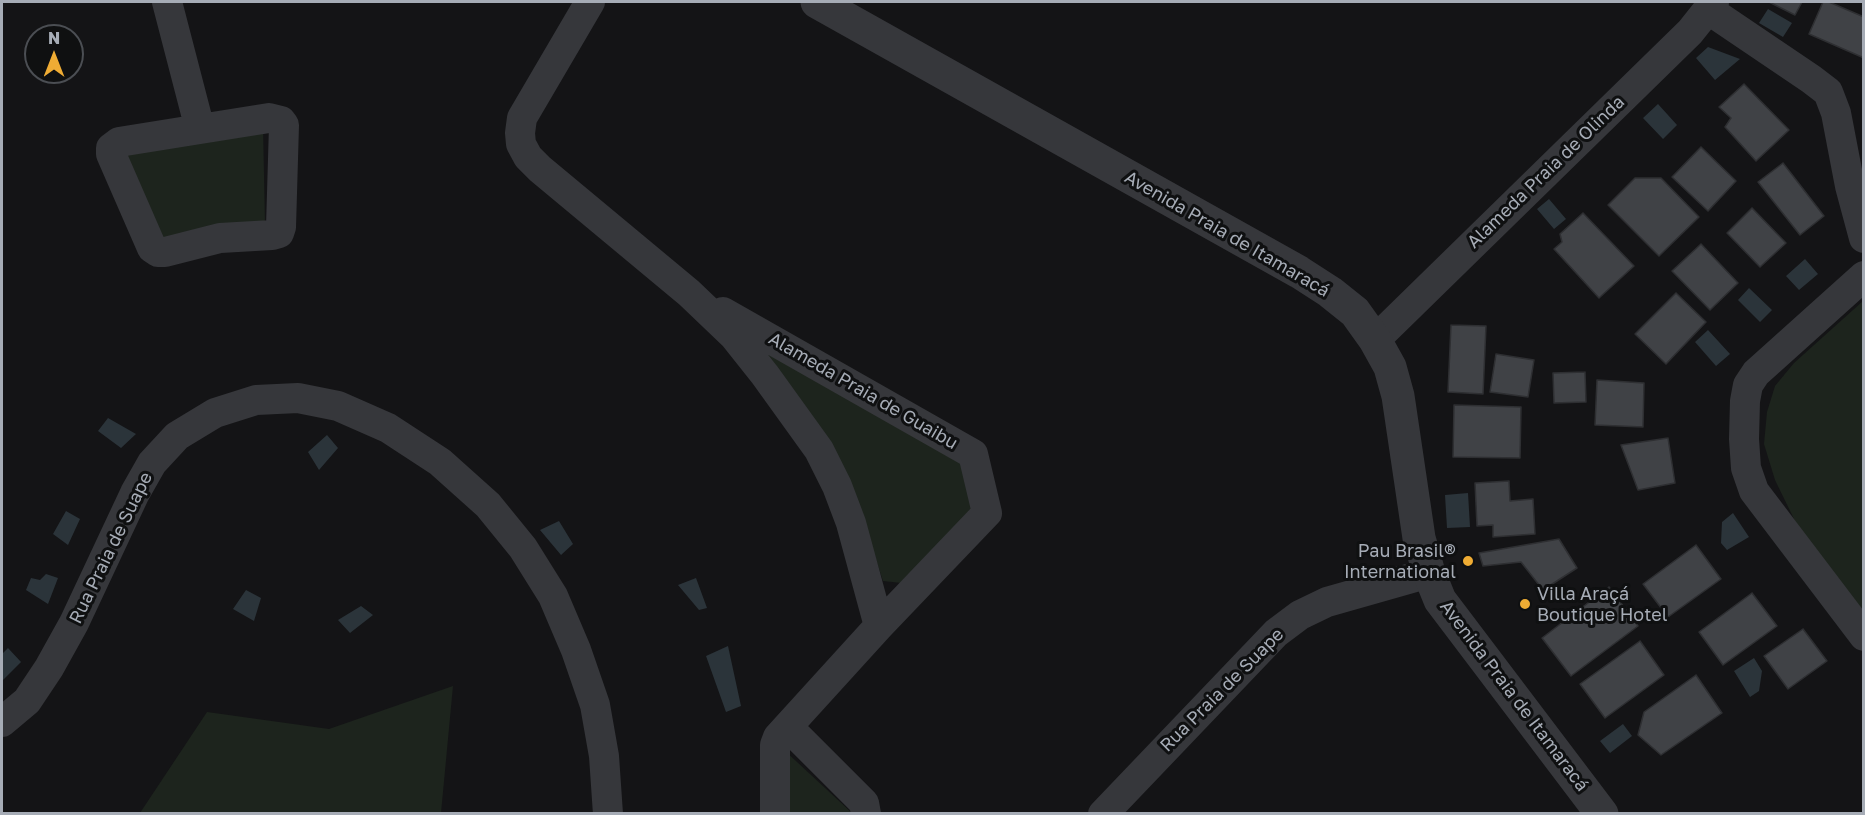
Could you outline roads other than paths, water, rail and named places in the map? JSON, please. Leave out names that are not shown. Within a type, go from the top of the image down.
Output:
[{"type":"street","points":[[167,2],[200,129]]},
{"type":"street","name":"Alameda Praia de Guaibu","points":[[590,2],[522,118],[521,144],[528,157],[540,169],[689,293],[734,336],[765,375],[819,450],[837,486],[852,523],[879,626]]},
{"type":"street","name":"Avenida Praia de Itamaracá","points":[[817,2],[1299,272],[1355,312],[1375,340],[1390,367],[1398,396],[1419,538],[1440,600],[1602,813]]},
{"type":"street","points":[[1712,6],[1827,92],[1836,113],[1863,238]]},
{"type":"street","name":"Alameda Praia de Olinda","points":[[1375,340],[1690,32],[1712,6]]},
{"type":"street","points":[[269,118],[281,121],[284,125],[279,233],[220,238],[165,252],[158,252],[152,248],[111,154],[111,148],[119,142],[200,129],[269,118]]},
{"type":"street","points":[[1863,276],[1756,373],[1748,386],[1745,401],[1744,439],[1746,468],[1754,491],[1863,636]]},
{"type":"street","name":"Alameda Praia de Guaibu","points":[[689,293],[973,454],[987,513],[879,626],[778,737],[775,745],[775,813]]},
{"type":"street","name":"Rua Praia de Suape","points":[[2,722],[27,701],[50,668],[135,493],[152,463],[177,436],[215,413],[256,400],[298,398],[338,406],[388,428],[440,462],[488,505],[523,548],[553,596],[576,650],[594,705],[604,756],[608,813]]},
{"type":"street","name":"Rua Praia de Suape","points":[[1103,813],[1276,633],[1300,615],[1327,602],[1429,573]]},
{"type":"street","points":[[788,727],[864,803],[866,813]]},
{"type":"place","name":"Pau Brasil® International","points":[[1468,561]]},
{"type":"place","name":"Villa Araçá Boutique Hotel","points":[[1525,604]]}]
